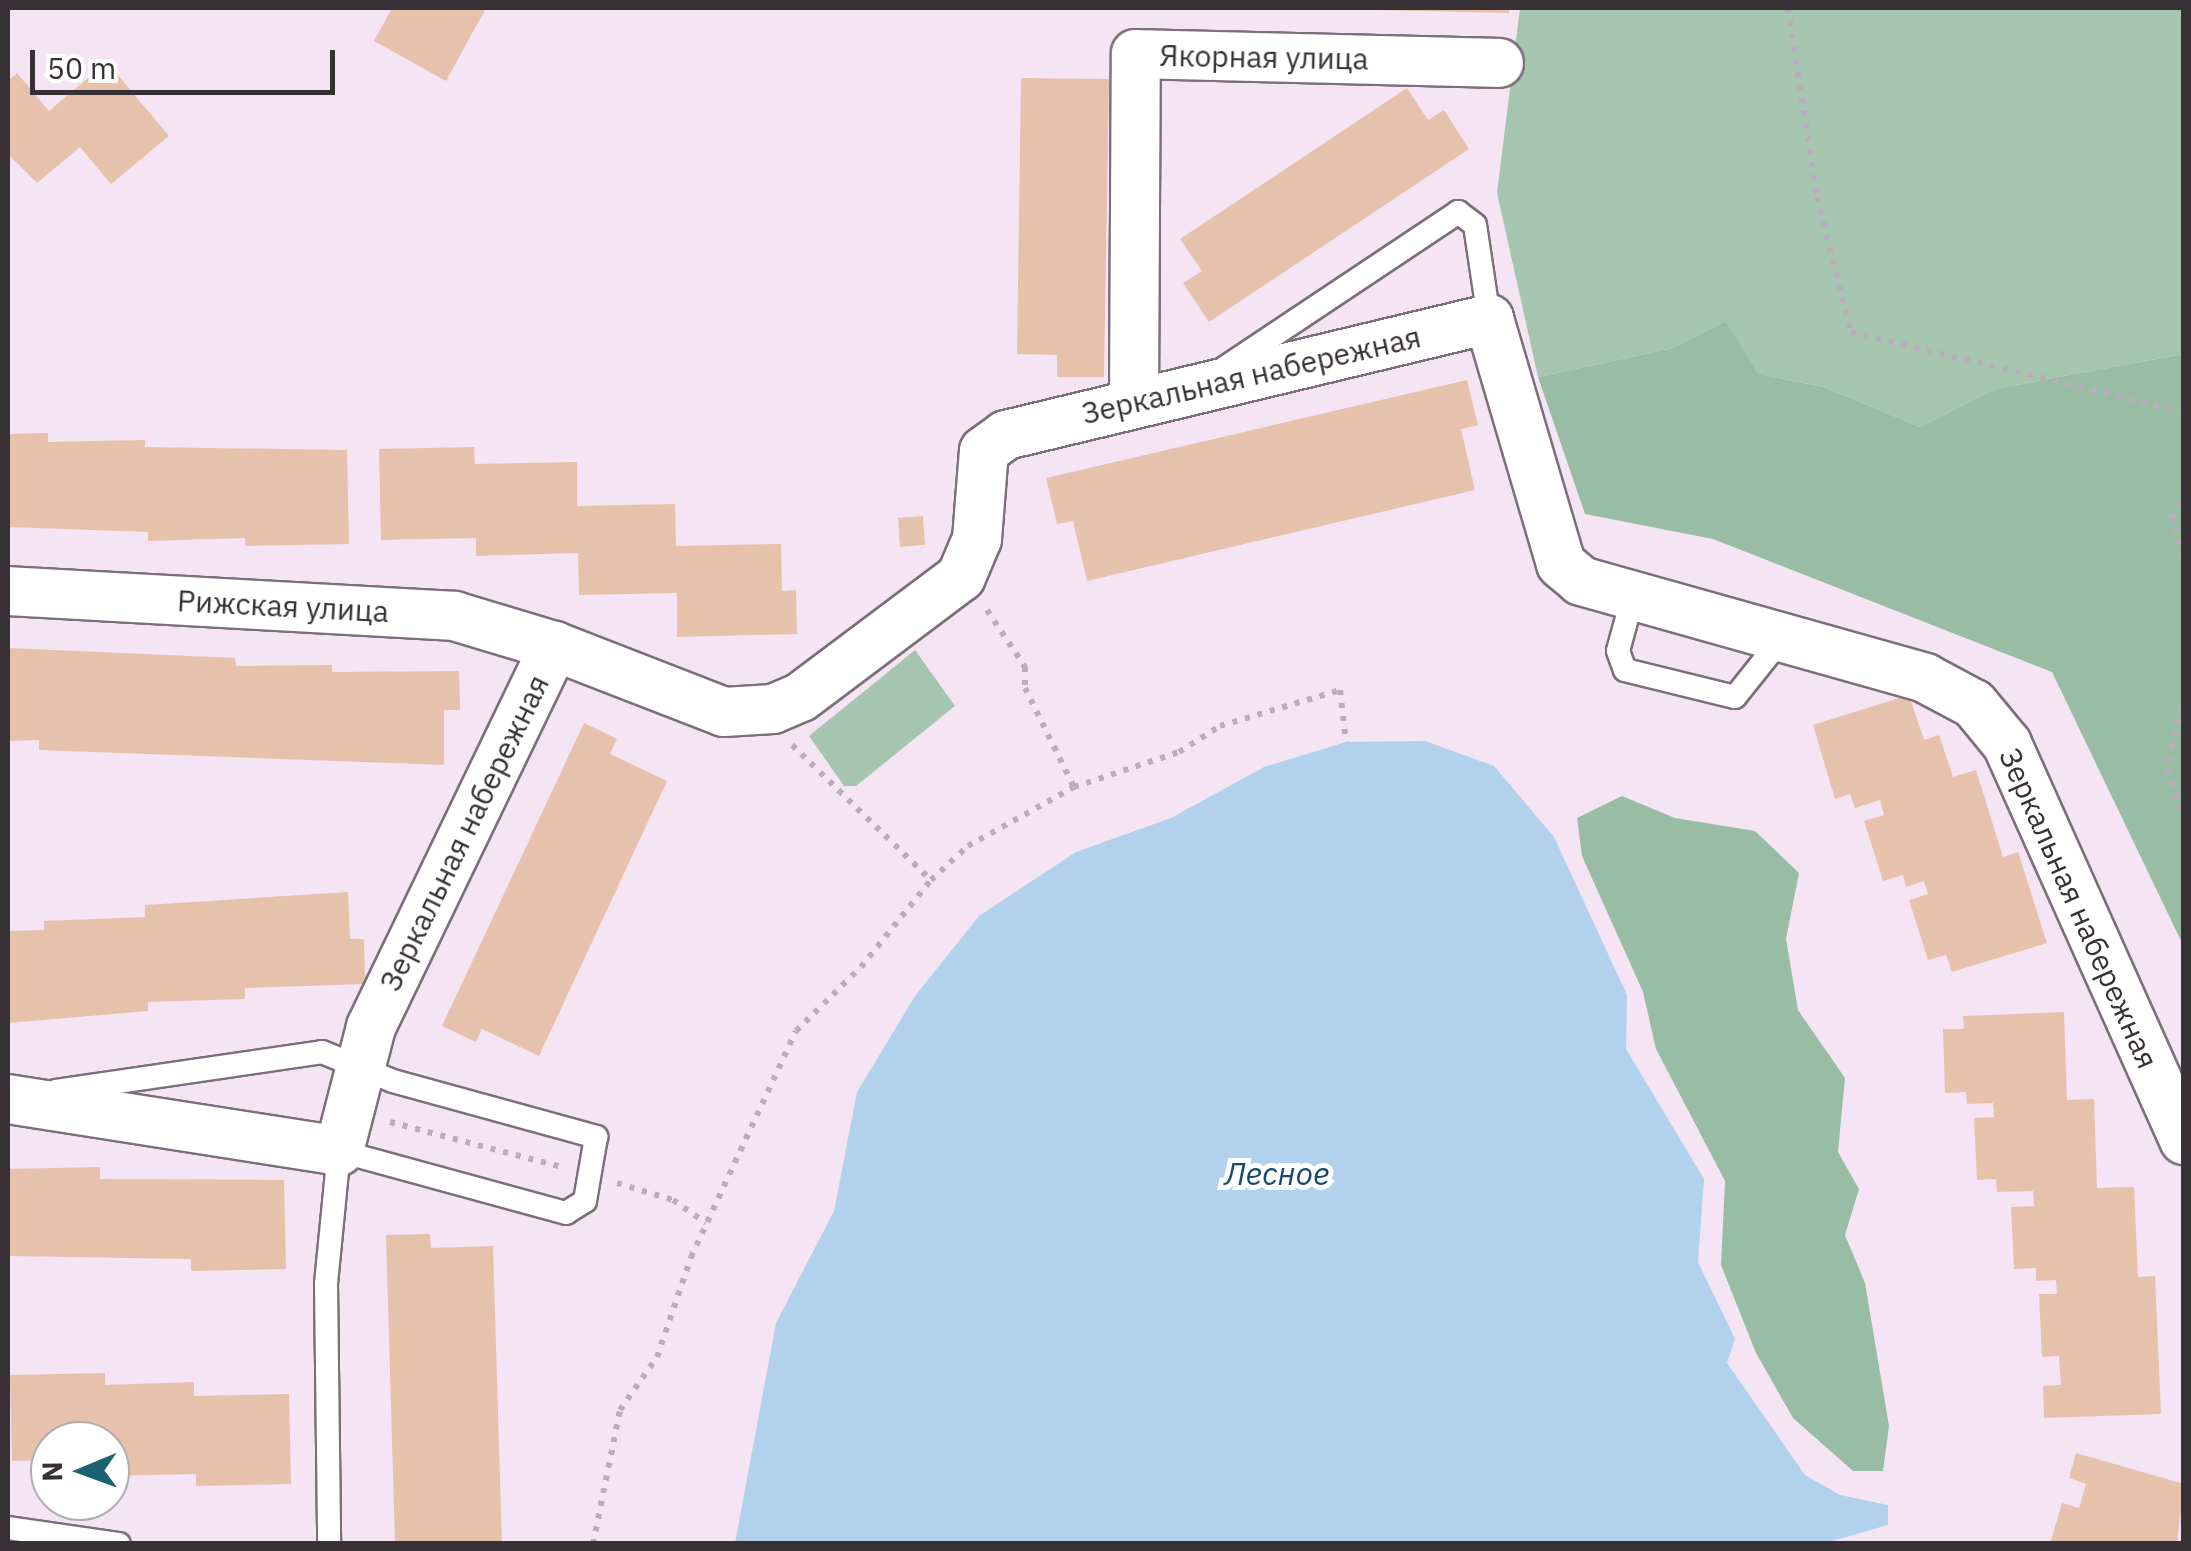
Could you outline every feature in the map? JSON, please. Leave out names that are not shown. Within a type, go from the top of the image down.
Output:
[{"type":"street","name":"Якорная улица","points":[[1134,400],[1136,54],[1498,63]]},
{"type":"street","name":"Зеркальная набережная","points":[[339,1151],[355,1066],[554,646],[724,712],[773,709],[801,697],[961,577],[977,539],[984,451],[1006,435],[1134,400],[1490,320],[1561,564],[1581,581],[1924,678],[1974,704],[2006,744],[2184,1140]]},
{"type":"street","name":"Рижская улица","points":[[8,590],[454,616],[554,646]]},
{"type":"street","points":[[8,1099],[339,1151]]},
{"type":"lane","points":[[1200,385],[1451,214],[1475,225],[1490,320]]},
{"type":"lane","points":[[1633,596],[1618,652],[1625,670],[1735,697],[1782,638]]},
{"type":"lane","points":[[8,1099],[303,1053],[586,1129],[599,1151],[585,1202],[566,1212],[339,1151],[326,1284],[329,1544]]},
{"type":"lane","points":[[8,1528],[119,1544]]},
{"type":"path","points":[[1788,8],[1817,197],[1850,332],[2184,412]]},
{"type":"path","points":[[2184,490],[2172,514],[2184,564]]},
{"type":"path","points":[[961,577],[1012,642],[1025,688],[1074,787]]},
{"type":"path","points":[[592,1544],[620,1410],[658,1358],[691,1256],[796,1031],[861,967],[931,880],[968,846],[1074,787],[1179,752],[1220,726],[1340,690],[1346,742]]},
{"type":"path","points":[[2184,693],[2167,769],[2184,815]]},
{"type":"path","points":[[773,709],[793,747],[931,880]]},
{"type":"green space","points":[[1520,8],[2183,8],[2183,354],[1995,389],[1920,427],[1824,387],[1757,374],[1726,321],[1673,348],[1538,377],[1497,193]]},
{"type":"green space","points":[[1726,321],[1758,374],[1824,387],[1920,427],[1995,389],[2183,354],[2183,945],[2052,672],[1713,539],[1585,514],[1538,377],[1673,348]]},
{"type":"green space","points":[[915,650],[955,706],[856,786],[844,786],[809,736]]},
{"type":"green space","points":[[1622,796],[1675,818],[1755,831],[1799,873],[1786,939],[1798,1010],[1845,1078],[1838,1152],[1859,1189],[1845,1235],[1865,1283],[1889,1426],[1883,1471],[1853,1471],[1793,1418],[1756,1353],[1721,1265],[1725,1181],[1656,1049],[1643,992],[1582,856],[1577,818]]},
{"type":"water","name":"Лесное","points":[[1425,741],[1494,766],[1554,837],[1627,995],[1626,1049],[1704,1179],[1698,1262],[1735,1339],[1727,1363],[1805,1475],[1840,1495],[1888,1505],[1888,1525],[1822,1544],[735,1543],[776,1323],[834,1211],[857,1092],[915,996],[979,916],[1076,852],[1171,818],[1264,767],[1346,742]]},
{"type":"building","points":[[392,8],[486,8],[446,81],[374,41]]},
{"type":"building","points":[[1283,8],[1509,8],[1509,13]]},
{"type":"building","points":[[107,62],[169,136],[111,184],[80,147],[37,183],[8,154],[8,81],[17,73],[49,111]]},
{"type":"building","points":[[1021,78],[1109,79],[1104,377],[1057,377],[1057,355],[1017,354]]},
{"type":"building","points":[[1407,88],[1428,120],[1444,110],[1469,149],[1209,322],[1183,283],[1202,271],[1180,239]]},
{"type":"building","points":[[1467,380],[1478,425],[1461,429],[1475,490],[1087,581],[1073,521],[1057,524],[1046,478]]},
{"type":"building","points":[[48,433],[48,442],[145,440],[145,447],[347,450],[349,544],[245,546],[245,538],[148,541],[148,532],[8,527],[8,434]]},
{"type":"building","points":[[474,447],[475,464],[577,462],[577,506],[675,504],[676,546],[781,544],[782,591],[796,590],[797,634],[677,637],[677,593],[579,595],[578,553],[476,556],[476,538],[381,540],[379,449]]},
{"type":"building","points":[[923,516],[925,545],[900,547],[898,518]]},
{"type":"building","points":[[8,648],[235,658],[236,666],[332,665],[332,672],[459,671],[460,710],[444,710],[444,765],[39,750],[39,740],[8,741]]},
{"type":"building","points":[[1909,695],[1924,740],[1939,735],[1953,777],[1976,770],[2003,857],[2018,852],[2047,943],[1952,972],[1946,955],[1928,960],[1909,900],[1928,894],[1924,881],[1906,887],[1903,875],[1883,881],[1864,821],[1884,815],[1880,800],[1855,808],[1850,794],[1835,799],[1813,725]]},
{"type":"building","points":[[584,723],[617,739],[610,754],[667,781],[539,1056],[482,1029],[476,1042],[442,1026]]},
{"type":"building","points":[[348,892],[350,939],[364,939],[365,984],[245,988],[245,999],[148,1002],[148,1011],[8,1023],[8,931],[44,930],[44,921],[145,917],[145,905]]},
{"type":"building","points":[[2064,1012],[2067,1100],[2094,1099],[2097,1188],[2134,1187],[2138,1277],[2155,1276],[2161,1414],[2044,1418],[2043,1386],[2061,1385],[2059,1356],[2042,1357],[2039,1294],[2057,1294],[2056,1280],[2036,1281],[2036,1268],[2014,1269],[2011,1207],[2034,1206],[2033,1191],[1997,1192],[1996,1179],[1977,1180],[1974,1118],[1994,1117],[1993,1103],[1967,1104],[1966,1092],[1945,1093],[1943,1029],[1964,1029],[1963,1016]]},
{"type":"building","points":[[100,1167],[100,1179],[284,1180],[286,1269],[191,1271],[191,1259],[8,1256],[8,1169]]},
{"type":"building","points":[[430,1234],[431,1248],[493,1246],[502,1544],[395,1544],[386,1235]]},
{"type":"building","points":[[105,1373],[105,1385],[194,1382],[194,1396],[289,1394],[291,1484],[196,1486],[196,1474],[130,1476],[130,1421],[30,1421],[30,1461],[12,1461],[10,1375]]},
{"type":"building","points":[[2076,1453],[2184,1484],[2177,1544],[2050,1544],[2062,1503],[2079,1508],[2086,1484],[2069,1478]]}]
